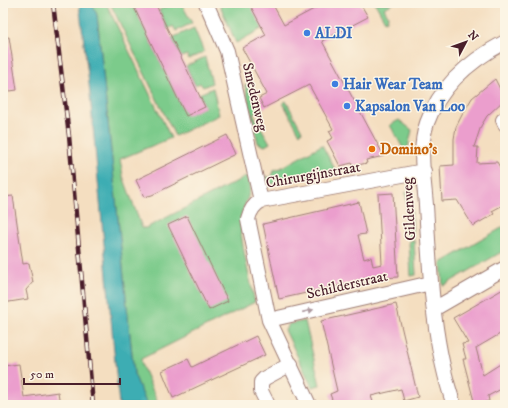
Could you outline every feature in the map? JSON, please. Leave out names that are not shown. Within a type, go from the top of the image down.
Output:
[{"type":"street","name":"Smedenweg","points":[[206,3],[227,51],[261,201]]},
{"type":"street","name":"Gildenweg","points":[[454,405],[445,374],[431,283],[424,171],[425,132],[431,115],[453,81],[471,63],[505,42]]},
{"type":"street","name":"Chirurgijnstraat","points":[[309,405],[269,320],[248,219],[253,207],[261,201],[424,171]]},
{"type":"street","points":[[434,309],[505,268]]},
{"type":"street","name":"Schilderstraat","points":[[269,320],[431,283]]},
{"type":"street","points":[[268,405],[261,391],[261,382],[265,378],[291,364]]},
{"type":"green space","points":[[92,3],[106,3],[171,138],[120,159],[123,176],[142,228],[146,228],[247,176],[250,185],[250,191],[241,217],[241,234],[255,302],[141,359],[142,366],[159,405],[147,405],[134,374],[97,15]]},
{"type":"green space","points":[[110,3],[132,3],[186,115],[205,107],[199,94],[213,88],[219,115],[175,136]]},
{"type":"green space","points":[[173,3],[181,3],[192,23],[176,31],[173,26],[168,29],[159,10]]},
{"type":"green space","points":[[219,3],[249,3],[265,27],[236,43]]},
{"type":"green space","points":[[375,3],[394,3],[384,8],[388,16],[387,20],[385,21]]},
{"type":"green space","points":[[194,28],[204,52],[189,59],[187,55],[181,57],[172,38]]},
{"type":"green space","points":[[205,57],[212,83],[203,87],[200,83],[195,85],[186,66]]},
{"type":"green space","points":[[248,84],[262,109],[253,114],[270,143],[265,146],[258,143],[245,85]]},
{"type":"green space","points":[[286,101],[302,131],[300,134],[283,103]]},
{"type":"green space","points":[[399,120],[412,130],[407,152],[404,150],[390,125]]},
{"type":"green space","points":[[322,145],[336,171],[267,185],[266,176],[271,178],[275,169],[277,170]]},
{"type":"green space","points":[[406,192],[410,192],[412,215],[407,216]]},
{"type":"green space","points":[[412,217],[413,238],[408,238],[407,218]]},
{"type":"green space","points":[[505,226],[505,250],[443,286],[441,263]]},
{"type":"green space","points":[[414,240],[416,275],[411,276],[409,241]]},
{"type":"green space","points":[[305,321],[320,385],[312,387],[285,330],[289,324]]},
{"type":"water","points":[[79,3],[92,3],[97,15],[134,374],[147,405],[119,405],[89,84]]},
{"type":"building","points":[[132,3],[155,3],[205,107],[186,116]]},
{"type":"building","points":[[249,3],[272,3],[284,25],[325,3],[360,3],[368,17],[322,41],[384,156],[366,160],[367,163],[353,166],[352,163],[340,166],[327,141],[333,138],[329,131],[333,129],[309,85],[264,108],[259,98],[267,94],[242,48],[266,35]]},
{"type":"building","points":[[9,37],[17,90],[3,92],[3,38]]},
{"type":"building","points":[[495,79],[505,99],[487,116],[481,126],[474,147],[478,147],[477,163],[497,162],[501,169],[505,166],[505,204],[492,211],[494,214],[473,226],[457,200],[442,201],[440,166],[454,165],[454,139],[456,127],[472,98]]},
{"type":"building","points":[[227,135],[236,154],[152,195],[144,197],[136,180]]},
{"type":"building","points":[[393,193],[398,277],[383,278],[383,276],[279,299],[263,224],[359,202],[366,234],[358,235],[364,259],[371,257],[373,266],[382,264],[378,194]]},
{"type":"building","points":[[13,196],[23,264],[29,263],[33,282],[26,290],[28,299],[3,303],[3,197]]},
{"type":"building","points":[[187,216],[228,301],[209,310],[168,225]]},
{"type":"building","points":[[505,288],[505,331],[476,348],[483,375],[505,361],[505,387],[488,396],[489,401],[475,405],[463,359],[466,359],[462,344],[468,343],[453,318]]},
{"type":"building","points":[[396,304],[418,397],[404,401],[401,389],[371,396],[374,405],[334,405],[330,394],[337,391],[321,321]]},
{"type":"building","points":[[256,336],[265,355],[173,398],[162,371],[188,359],[192,367]]},
{"type":"building","points":[[19,364],[24,397],[58,392],[60,405],[3,405],[3,366]]},
{"type":"railway","points":[[53,3],[69,136],[93,405]]},
{"type":"place","name":"ALDI","points":[[307,33]]},
{"type":"place","name":"Hair Wear Team","points":[[335,84]]},
{"type":"place","name":"Kapsalon Van Loo","points":[[347,106]]},
{"type":"place","name":"Domino's","points":[[372,149]]}]
